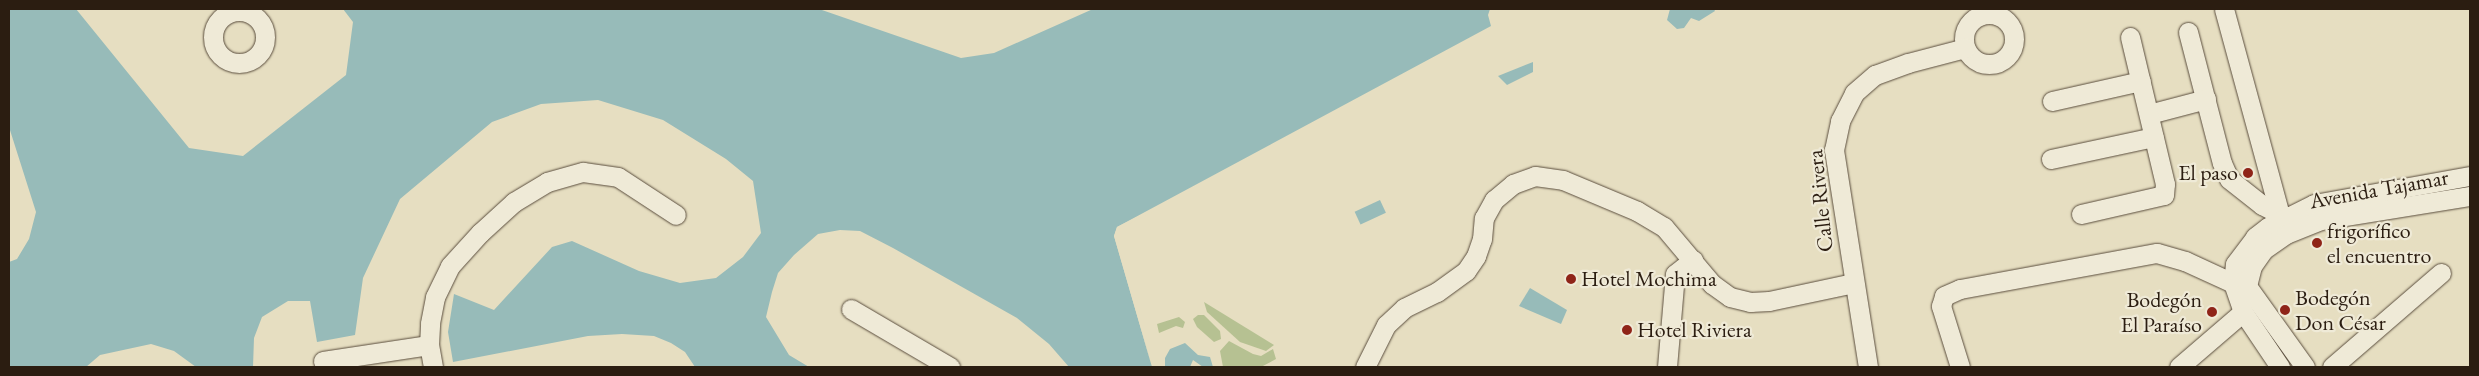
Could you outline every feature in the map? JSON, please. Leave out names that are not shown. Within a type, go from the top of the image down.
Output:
[{"type":"street","points":[[2224,9],[2281,222]]},
{"type":"street","points":[[2188,32],[2229,179],[2281,222]]},
{"type":"street","points":[[2081,214],[2164,195],[2165,184],[2130,38]]},
{"type":"street","name":"Calle Rivera","points":[[1868,367],[1834,150],[1840,121],[1854,93],[1875,76],[1965,48]]},
{"type":"street","points":[[2052,101],[2141,81]]},
{"type":"street","points":[[2149,114],[2206,100]]},
{"type":"street","points":[[2051,159],[2154,137]]},
{"type":"street","points":[[433,367],[429,345],[435,297],[450,266],[480,233],[514,202],[547,182],[583,172],[618,177],[676,215]]},
{"type":"street","points":[[1365,367],[1386,325],[1404,308],[1438,292],[1466,271],[1476,256],[1482,239],[1484,218],[1494,200],[1513,184],[1535,176],[1563,180],[1636,211],[1664,226],[1712,284],[1730,297],[1750,302],[1854,283]]},
{"type":"street","name":"Avenida Tajamar","points":[[2240,284],[2235,264],[2255,237],[2314,204],[2470,176]]},
{"type":"street","name":"Avenida Tajamar","points":[[2281,222],[2320,220],[2470,196]]},
{"type":"street","points":[[1960,367],[1941,306],[1944,296],[1960,289],[2157,253],[2185,261],[2240,284],[2305,367]]},
{"type":"street","points":[[1667,367],[1675,274],[1693,260]]},
{"type":"street","points":[[2332,367],[2441,273]]},
{"type":"street","points":[[2240,284],[2243,312],[2280,367]]},
{"type":"street","points":[[851,309],[939,365]]},
{"type":"street","points":[[2179,367],[2243,312]]},
{"type":"street","points":[[323,361],[429,345]]},
{"type":"green space","points":[[1204,302],[1274,345],[1266,351],[1240,342],[1207,312]]},
{"type":"green space","points":[[1198,315],[1204,315],[1220,331],[1221,339],[1214,342],[1197,327],[1193,319]]},
{"type":"green space","points":[[1179,317],[1185,322],[1183,328],[1176,326],[1159,333],[1157,324]]},
{"type":"green space","points":[[1229,341],[1253,354],[1261,356],[1273,349],[1276,359],[1261,367],[1223,367],[1220,351]]},
{"type":"water","points":[[9,9],[76,9],[189,148],[243,156],[346,75],[353,22],[343,9],[819,9],[961,58],[994,53],[1093,9],[1490,9],[1488,15],[1491,26],[1117,227],[1114,236],[1152,367],[1069,367],[1049,344],[1017,318],[860,231],[840,230],[818,234],[794,255],[778,273],[766,317],[789,355],[809,367],[695,367],[685,352],[671,343],[654,336],[622,334],[588,336],[453,362],[448,332],[454,294],[494,310],[552,247],[572,241],[639,271],[680,283],[716,278],[743,257],[761,233],[753,181],[726,159],[663,120],[598,100],[541,104],[492,122],[400,199],[363,278],[355,335],[317,342],[310,301],[288,301],[262,317],[254,338],[253,367],[196,367],[174,351],[151,344],[100,355],[86,367],[9,367],[9,262],[17,259],[29,239],[36,212],[9,127]]},
{"type":"water","points":[[1670,9],[1714,9],[1715,11],[1699,21],[1691,18],[1684,28],[1677,29],[1667,20]]},
{"type":"water","points":[[1533,62],[1533,72],[1507,85],[1498,76]]},
{"type":"water","points":[[1380,200],[1386,213],[1361,225],[1355,212]]},
{"type":"water","points":[[1530,288],[1567,310],[1561,324],[1519,306]]},
{"type":"water","points":[[1185,343],[1198,355],[1210,357],[1213,367],[1203,367],[1193,360],[1190,367],[1165,367],[1165,358],[1170,349]]},
{"type":"pier","points":[[1157,207],[1158,209],[1119,229],[1116,236],[1152,367],[1114,236],[1117,227]]},
{"type":"place","name":"El paso","points":[[2248,173]]},
{"type":"place","name":"frigorífico el encuentro","points":[[2317,243]]},
{"type":"place","name":"Hotel Mochima","points":[[1571,279]]},
{"type":"place","name":"Bodegón Don César","points":[[2285,310]]},
{"type":"place","name":"Bodegón El Paraíso","points":[[2212,312]]},
{"type":"place","name":"Hotel Riviera","points":[[1627,330]]}]
